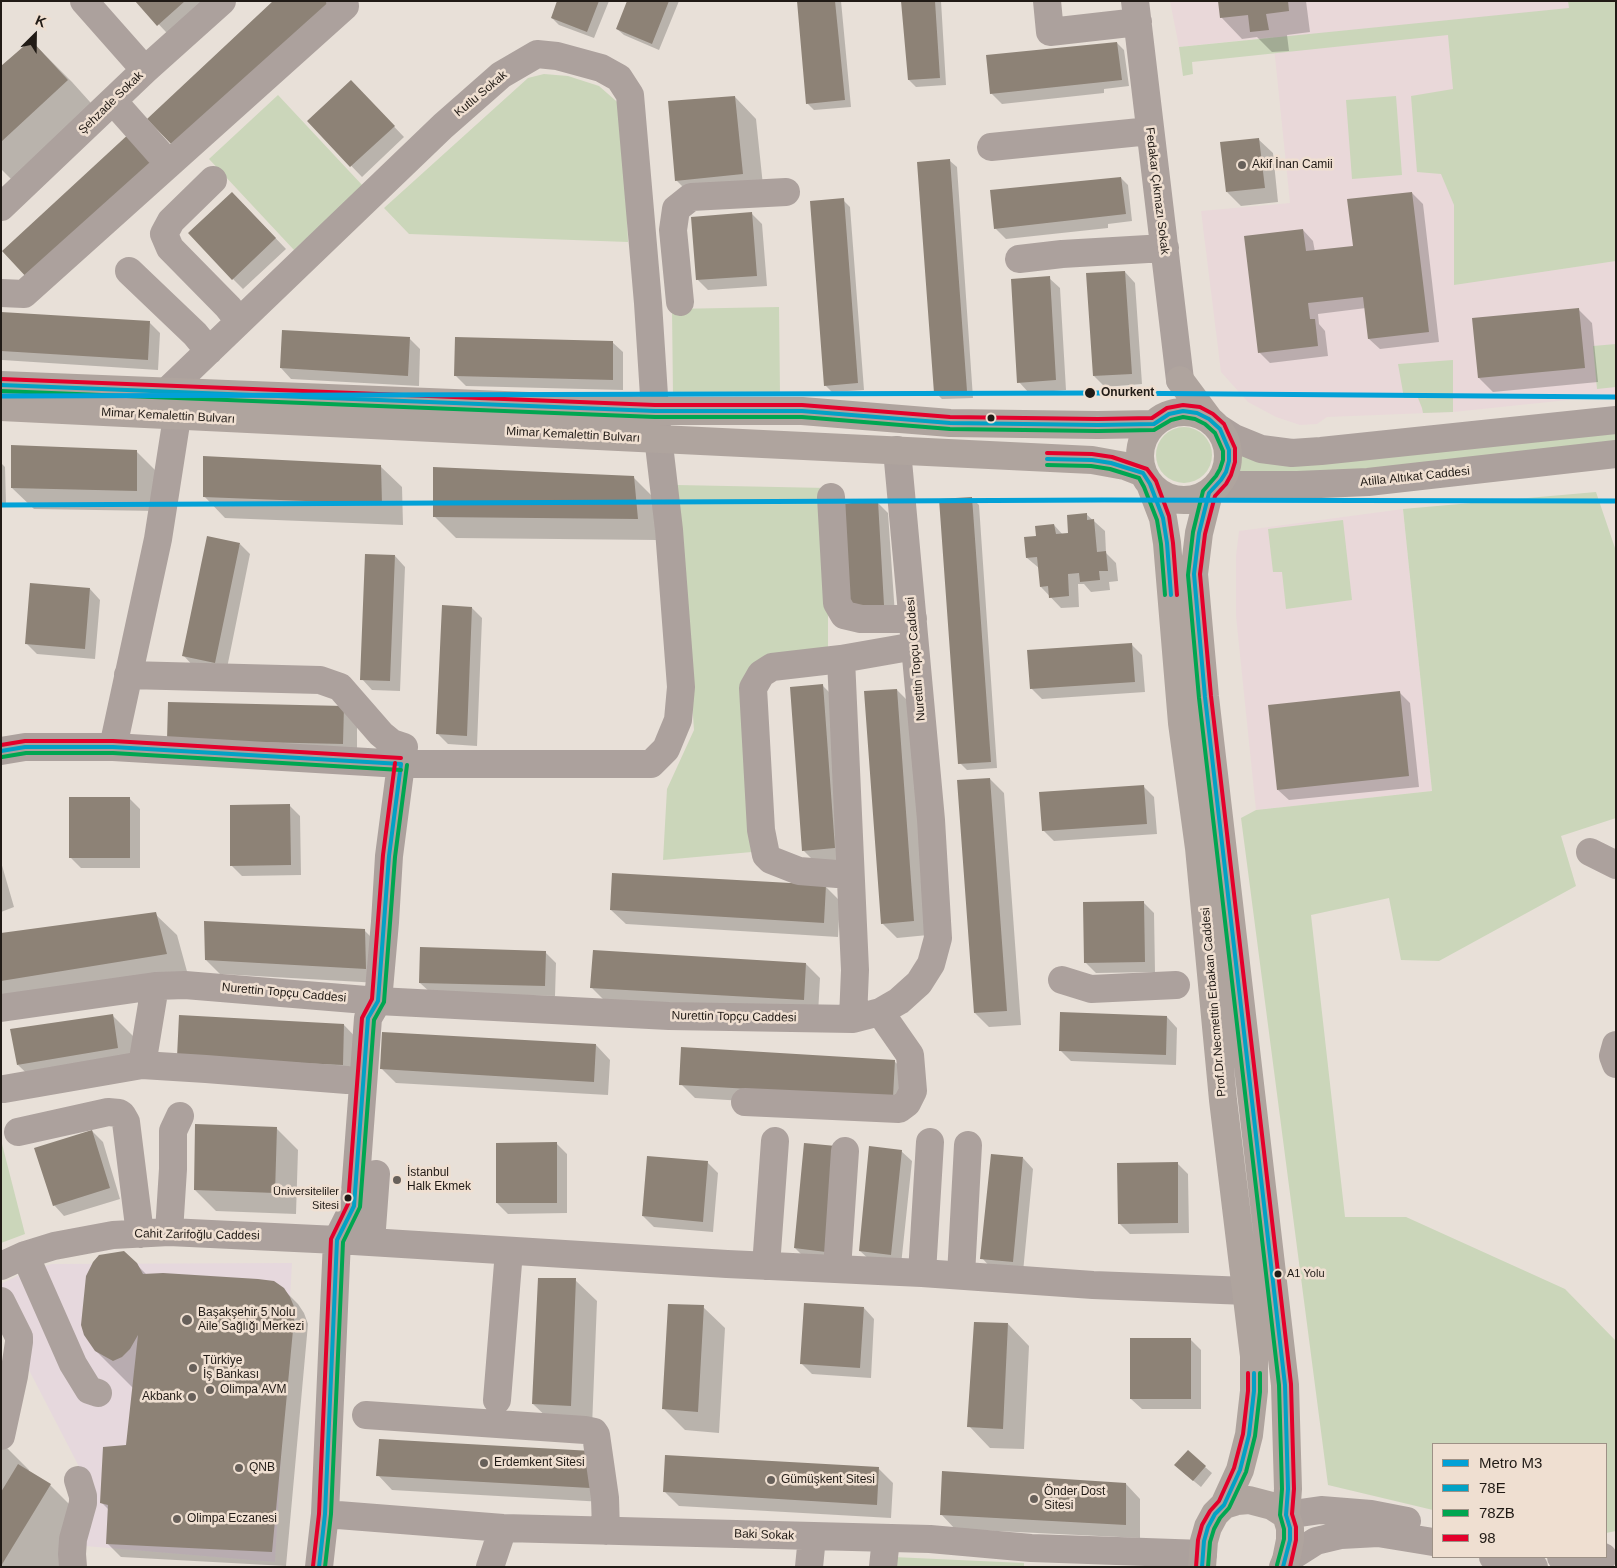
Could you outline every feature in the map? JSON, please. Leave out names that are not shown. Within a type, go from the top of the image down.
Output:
[{"type":"main road","points":[[1180,380],[1226,439],[1228,450],[1226,472],[1212,491],[1188,500],[1174,499],[1161,493],[1146,478],[1140,459],[1141,444],[1147,432],[1173,398],[1180,380]]},
{"type":"main road","points":[[1,385],[655,411],[802,410],[950,423],[1098,425],[1158,420],[1183,411],[1197,413],[1214,424]]},
{"type":"main road","name":"Mimar Kemalettin Bulvarı","points":[[1,407],[1092,460],[1125,466],[1146,478]]},
{"type":"main road","name":"Prof.Dr.Necmettin Erbakan Caddesi","points":[[1146,478],[1162,518],[1166,543],[1182,723],[1199,848],[1224,1100],[1254,1356],[1250,1436],[1240,1470],[1220,1509],[1208,1526],[1203,1563]]},
{"type":"main road","name":"Prof.Dr.Necmettin Erbakan Caddesi","points":[[1212,491],[1199,533],[1194,574],[1205,697],[1285,1385],[1288,1489],[1286,1516],[1290,1528],[1290,1540],[1284,1563]]},
{"type":"main road","points":[[1220,1509],[1237,1501],[1249,1500],[1272,1506],[1286,1516]]},
{"type":"street","points":[[84,1],[145,70]]},
{"type":"street","name":"Şehzade Sokak","points":[[1,207],[145,70],[222,1]]},
{"type":"street","points":[[1,293],[24,294],[345,6],[340,1]]},
{"type":"street","points":[[1047,1],[1050,32],[1137,12]]},
{"type":"street","name":"Fedakar Çıkmazı Sokak","points":[[1137,12],[1180,380]]},
{"type":"street","name":"Kutlu Sokak","points":[[1,751],[25,747],[112,747],[651,764],[666,749],[678,720],[681,687],[669,530],[655,411],[648,303],[630,95],[619,78],[601,68],[557,56],[537,54],[501,75],[443,126],[166,392]]},
{"type":"street","points":[[112,101],[169,164]]},
{"type":"street","points":[[991,147],[1150,131]]},
{"type":"street","points":[[213,180],[171,221],[164,234],[170,248],[228,307],[239,322]]},
{"type":"street","points":[[680,302],[673,230],[676,209],[691,197],[786,192]]},
{"type":"street","points":[[1018,259],[1062,254],[1165,248]]},
{"type":"street","points":[[129,271],[195,334],[209,351]]},
{"type":"street","points":[[112,747],[158,539],[176,416]]},
{"type":"street","points":[[1214,424],[1234,438],[1261,449],[1292,453],[1616,420]]},
{"type":"street","name":"Nurettin Topçu Caddesi","points":[[1,1008],[155,986],[185,985],[378,1001],[669,1016],[853,1019],[880,1012],[899,1001],[919,983],[931,964],[938,938],[931,820],[897,450]]},
{"type":"street","name":"Atilla Altıkat Caddesi","points":[[1212,491],[1239,485],[1368,482],[1616,454]]},
{"type":"street","points":[[831,497],[837,603],[844,615],[861,619],[913,619]]},
{"type":"street","points":[[850,874],[799,871],[771,860],[766,855],[762,830],[753,688],[761,674],[772,667],[841,659],[915,646]]},
{"type":"street","points":[[841,659],[855,970],[853,1019]]},
{"type":"street","points":[[128,675],[320,680],[340,687],[402,755],[389,856],[378,1001],[368,1018],[356,1080],[354,1206],[337,1240],[325,1514],[319,1567]]},
{"type":"street","points":[[1590,852],[1616,865]]},
{"type":"street","points":[[1062,980],[1091,989],[1176,985]]},
{"type":"street","points":[[142,1066],[155,986]]},
{"type":"street","points":[[745,1102],[900,1109],[908,1103],[913,1091],[910,1055],[880,1012]]},
{"type":"street","points":[[1616,1045],[1614,1056],[1616,1064]]},
{"type":"street","points":[[4,1089],[142,1066],[356,1080],[381,1100],[371,1242]]},
{"type":"street","points":[[18,1132],[108,1112],[122,1115],[126,1122],[140,1234]]},
{"type":"street","points":[[169,1232],[173,1169],[173,1131],[180,1116]]},
{"type":"street","points":[[766,1266],[775,1141]]},
{"type":"street","points":[[922,1273],[930,1142]]},
{"type":"street","points":[[961,1276],[968,1145]]},
{"type":"street","points":[[837,1269],[845,1150]]},
{"type":"street","name":"Cahit Zarifoğlu Caddesi","points":[[13,1260],[54,1246],[113,1235],[169,1232],[922,1273],[1093,1285],[1247,1290]]},
{"type":"street","points":[[497,1400],[509,1251]]},
{"type":"street","points":[[13,1260],[73,1364],[90,1390],[98,1393]]},
{"type":"street","points":[[1,1301],[19,1337],[14,1376],[1,1436]]},
{"type":"street","points":[[366,1416],[594,1432],[605,1498],[606,1531]]},
{"type":"street","points":[[73,1567],[73,1539],[83,1502],[78,1480]]},
{"type":"street","points":[[1286,1516],[1321,1510],[1371,1514],[1432,1527]]},
{"type":"street","name":"Baki Sokak","points":[[325,1514],[503,1528],[930,1539],[1031,1557],[1203,1563]]},
{"type":"street","points":[[490,1567],[503,1528]]},
{"type":"street","points":[[1284,1563],[1316,1541],[1341,1535],[1378,1533],[1432,1542]]},
{"type":"street","points":[[809,1567],[812,1537]]},
{"type":"street","points":[[884,1567],[886,1538]]},
{"type":"street","points":[[1497,1558],[1534,1567]]},
{"type":"street","points":[[1570,1558],[1588,1560],[1597,1558]]},
{"type":"shaded area","points":[[1170,1],[1568,1],[1569,8],[1454,284],[1616,261],[1616,395],[1453,412],[1327,417],[1317,424],[1300,425],[1276,417],[1248,402],[1221,372],[1201,211],[1290,203],[1273,37],[1179,47]]},
{"type":"shaded area","points":[[1403,509],[1432,791],[1256,810],[1236,616],[1236,555],[1239,531]]},
{"type":"shaded area","name":"Olimpa AVM","points":[[292,1263],[275,1562],[85,1546],[88,1484],[1,1316],[1,1284],[27,1271],[52,1264]]},
{"type":"green space","points":[[1568,1],[1616,1],[1616,261],[1454,285],[1454,205],[1441,174],[1417,172],[1411,96],[1453,89],[1448,35],[1192,62],[1193,74],[1183,76],[1179,47],[1569,8]]},
{"type":"green space","points":[[544,74],[568,76],[599,86],[623,107],[628,242],[409,234],[384,208],[528,78]]},
{"type":"green space","points":[[278,95],[363,186],[294,250],[209,159]]},
{"type":"green space","points":[[1396,96],[1402,175],[1352,179],[1346,100]]},
{"type":"green space","points":[[779,307],[780,395],[673,396],[672,309]]},
{"type":"green space","points":[[1616,344],[1616,387],[1597,389],[1593,346]]},
{"type":"green space","points":[[1453,360],[1453,412],[1423,413],[1418,398],[1404,398],[1398,364]]},
{"type":"green space","points":[[1184,427],[1195,429],[1204,435],[1210,444],[1212,455],[1210,466],[1204,475],[1195,481],[1184,483],[1173,481],[1164,475],[1158,466],[1156,455],[1158,444],[1164,435],[1173,429]]},
{"type":"green space","points":[[1616,427],[1616,442],[1356,471],[1240,473],[1242,452]]},
{"type":"green space","points":[[677,485],[828,488],[828,654],[758,661],[774,850],[663,860],[667,789],[694,730]]},
{"type":"green space","points":[[1596,492],[1616,551],[1616,818],[1561,836],[1576,886],[1439,961],[1401,960],[1389,898],[1311,915],[1345,1217],[1406,1217],[1565,1289],[1616,1341],[1616,1531],[1607,1533],[1607,1443],[1432,1443],[1432,1510],[1328,1485],[1241,818],[1256,810],[1432,791],[1403,509]]},
{"type":"green space","points":[[1343,520],[1352,600],[1286,609],[1282,572],[1273,572],[1268,529]]},
{"type":"green space","points":[[1,1140],[25,1234],[1,1243]]},
{"type":"green space","points":[[893,1557],[1024,1563],[1024,1567],[893,1567]]},
{"type":"building","points":[[135,1],[185,1],[157,26]]},
{"type":"building","points":[[273,1],[328,1],[330,3],[174,147],[147,119]]},
{"type":"building","points":[[557,1],[599,1],[587,32],[551,18]]},
{"type":"building","points":[[627,1],[669,1],[652,44],[616,29]]},
{"type":"building","points":[[797,1],[835,1],[845,100],[806,104]]},
{"type":"building","points":[[901,1],[935,1],[940,78],[908,80]]},
{"type":"building","points":[[1218,1],[1288,1],[1289,11],[1266,14],[1269,30],[1250,32],[1248,15],[1220,18]]},
{"type":"building","points":[[31,40],[68,80],[1,142],[1,66]]},
{"type":"building","points":[[1117,42],[1122,80],[990,94],[986,55]]},
{"type":"building","points":[[351,80],[395,126],[350,167],[307,121]]},
{"type":"building","points":[[735,96],[743,174],[675,181],[668,101]]},
{"type":"building","points":[[132,131],[158,160],[29,280],[2,251]]},
{"type":"building","name":"Akif İnan Camii","points":[[1259,138],[1265,188],[1226,192],[1220,142]]},
{"type":"building","points":[[950,159],[967,391],[934,393],[917,162]]},
{"type":"building","points":[[1121,177],[1126,214],[994,229],[990,190]]},
{"type":"building","points":[[232,192],[276,238],[232,280],[188,233]]},
{"type":"building","points":[[1412,192],[1429,332],[1368,339],[1363,297],[1308,303],[1310,319],[1315,319],[1318,346],[1258,353],[1244,236],[1303,229],[1306,251],[1353,246],[1347,199]]},
{"type":"building","points":[[844,198],[858,383],[824,386],[810,201]]},
{"type":"building","points":[[752,212],[757,276],[696,280],[691,217]]},
{"type":"building","points":[[1125,271],[1132,374],[1093,376],[1086,273]]},
{"type":"building","points":[[1050,276],[1056,380],[1017,383],[1011,279]]},
{"type":"building","points":[[1579,308],[1585,368],[1478,378],[1472,318]]},
{"type":"building","points":[[1,312],[150,321],[148,360],[1,351]]},
{"type":"building","points":[[282,330],[410,337],[408,376],[280,368]]},
{"type":"building","points":[[455,337],[613,341],[613,380],[454,376]]},
{"type":"building","points":[[11,445],[137,450],[137,491],[11,488]]},
{"type":"building","points":[[203,456],[381,465],[382,504],[203,497]]},
{"type":"building","points":[[433,467],[634,476],[638,519],[433,517]]},
{"type":"building","points":[[972,497],[991,762],[958,764],[939,499]]},
{"type":"building","points":[[878,501],[884,605],[846,607],[839,504]]},
{"type":"building","points":[[1087,513],[1087,520],[1094,519],[1097,552],[1106,551],[1108,571],[1099,571],[1100,580],[1080,582],[1079,573],[1068,574],[1069,596],[1049,598],[1048,586],[1040,587],[1037,557],[1026,558],[1024,537],[1036,536],[1035,526],[1054,524],[1056,534],[1068,533],[1067,515]]},
{"type":"building","points":[[207,536],[240,543],[215,663],[182,656]]},
{"type":"building","points":[[365,554],[395,555],[390,681],[360,680]]},
{"type":"building","points":[[30,583],[90,588],[85,649],[25,644]]},
{"type":"building","points":[[442,605],[472,607],[467,736],[436,734]]},
{"type":"building","points":[[1132,643],[1135,682],[1030,689],[1027,650]]},
{"type":"building","points":[[823,684],[835,848],[802,851],[790,687]]},
{"type":"building","points":[[897,689],[914,921],[881,924],[864,691]]},
{"type":"building","points":[[1400,691],[1409,776],[1277,790],[1268,705]]},
{"type":"building","points":[[168,702],[344,706],[343,744],[167,740]]},
{"type":"building","points":[[990,778],[1007,1011],[974,1013],[957,780]]},
{"type":"building","points":[[1144,785],[1147,824],[1042,831],[1039,792]]},
{"type":"building","points":[[69,797],[130,797],[130,858],[69,858]]},
{"type":"building","points":[[290,804],[291,865],[230,866],[230,805]]},
{"type":"building","points":[[612,873],[826,885],[824,923],[610,910]]},
{"type":"building","points":[[1144,901],[1145,962],[1084,963],[1083,902]]},
{"type":"building","points":[[156,912],[167,954],[1,981],[1,933]]},
{"type":"building","points":[[204,921],[365,929],[366,969],[205,960]]},
{"type":"building","points":[[420,947],[546,951],[545,986],[419,983]]},
{"type":"building","points":[[593,950],[806,963],[804,1000],[590,988]]},
{"type":"building","points":[[1060,1012],[1167,1016],[1166,1055],[1059,1051]]},
{"type":"building","points":[[113,1014],[118,1048],[17,1065],[10,1029]]},
{"type":"building","points":[[179,1015],[344,1024],[343,1065],[177,1057]]},
{"type":"building","points":[[382,1032],[596,1044],[594,1082],[380,1069]]},
{"type":"building","points":[[681,1047],[895,1060],[893,1097],[679,1085]]},
{"type":"building","points":[[195,1124],[277,1127],[275,1193],[194,1190]]},
{"type":"building","points":[[92,1130],[110,1188],[53,1206],[34,1148]]},
{"type":"building","points":[[557,1142],[557,1203],[496,1203],[496,1143]]},
{"type":"building","points":[[804,1143],[836,1146],[826,1252],[794,1248]]},
{"type":"building","points":[[869,1146],[902,1150],[891,1255],[859,1251]]},
{"type":"building","points":[[991,1154],[1023,1157],[1013,1262],[980,1259]]},
{"type":"building","points":[[647,1156],[708,1161],[703,1222],[642,1216]]},
{"type":"building","points":[[1178,1162],[1178,1223],[1118,1224],[1117,1163]]},
{"type":"building","name":"Olimpa AVM","points":[[124,1251],[137,1263],[143,1274],[163,1273],[274,1281],[284,1288],[290,1297],[295,1309],[272,1552],[106,1544],[108,1505],[100,1503],[103,1447],[126,1445],[138,1335],[130,1349],[122,1357],[113,1361],[95,1351],[84,1335],[81,1325],[86,1276],[93,1262],[99,1255]]},
{"type":"building","points":[[538,1278],[576,1278],[571,1406],[532,1404]]},
{"type":"building","points":[[804,1303],[864,1307],[860,1368],[800,1364]]},
{"type":"building","points":[[668,1304],[704,1305],[698,1412],[662,1409]]},
{"type":"building","points":[[974,1322],[1008,1323],[1003,1429],[967,1427]]},
{"type":"building","points":[[1130,1338],[1191,1338],[1191,1399],[1130,1399]]},
{"type":"building","name":"Erdemkent Sitesi","points":[[379,1439],[592,1451],[590,1488],[376,1476]]},
{"type":"building","points":[[1188,1450],[1206,1466],[1193,1481],[1174,1465]]},
{"type":"building","name":"Gümüşkent Sitesi","points":[[665,1455],[879,1467],[877,1505],[663,1492]]},
{"type":"building","points":[[18,1464],[51,1484],[1,1566],[1,1492]]},
{"type":"building","name":"Önder Dost Sitesi","points":[[942,1471],[1126,1483],[1126,1525],[940,1515]]},
{"type":"metro line","name":"M3","points":[[1,396],[1100,393],[1616,397]]},
{"type":"metro line","name":"M3","points":[[1,505],[1104,500],[1616,501]]},
{"type":"transit line","name":"98","points":[[1,379],[655,405],[802,405],[950,417],[1152,418],[1167,408],[1183,405],[1200,407],[1213,414],[1224,424],[1235,448],[1235,462],[1226,484],[1215,496],[1205,534],[1200,574],[1211,696],[1291,1384],[1294,1489],[1292,1514],[1296,1527],[1296,1540],[1290,1567]]},
{"type":"transit line","name":"78E","points":[[1,385],[655,411],[802,411],[950,423],[1154,424],[1169,414],[1183,411],[1197,413],[1209,419],[1220,429],[1229,450],[1229,461],[1226,472],[1209,493],[1199,533],[1194,574],[1205,697],[1285,1385],[1288,1489],[1286,1515],[1290,1528],[1290,1540],[1283,1567]]},
{"type":"transit line","name":"78ZB","points":[[1,391],[655,417],[802,417],[950,429],[1154,430],[1171,420],[1183,417],[1195,419],[1205,424],[1215,433],[1223,451],[1223,460],[1216,476],[1203,491],[1193,532],[1188,575],[1199,698],[1279,1385],[1282,1489],[1280,1515],[1284,1529],[1284,1539],[1277,1565]]},
{"type":"transit line","name":"98","points":[[1047,453],[1092,454],[1112,457],[1147,469],[1156,481],[1169,516],[1177,595]]},
{"type":"transit line","name":"78E","points":[[1047,459],[1092,460],[1111,463],[1143,473],[1150,484],[1163,518],[1171,595]]},
{"type":"transit line","name":"78ZB","points":[[1047,465],[1091,466],[1110,469],[1139,478],[1157,520],[1165,595]]},
{"type":"transit line","name":"98","points":[[1,745],[25,741],[113,741],[401,758]]},
{"type":"transit line","name":"78E","points":[[1,751],[25,747],[113,747],[401,764]]},
{"type":"transit line","name":"78ZB","points":[[2,757],[26,753],[113,753],[401,770]]},
{"type":"transit line","name":"98","points":[[313,1566],[319,1514],[331,1239],[348,1204],[362,1018],[372,999],[383,855],[395,763]]},
{"type":"transit line","name":"78E","points":[[319,1567],[325,1514],[337,1240],[354,1206],[368,1018],[378,1001],[389,856],[401,764]]},
{"type":"transit line","name":"78ZB","points":[[325,1567],[331,1514],[343,1242],[360,1207],[374,1020],[384,1002],[395,857],[407,765]]},
{"type":"transit line","name":"98","points":[[1196,1567],[1198,1540],[1202,1525],[1210,1511],[1219,1501],[1234,1468],[1243,1434],[1248,1373]]},
{"type":"transit line","name":"78E","points":[[1202,1567],[1204,1541],[1208,1527],[1215,1514],[1224,1505],[1240,1470],[1249,1435],[1254,1373]]},
{"type":"transit line","name":"78ZB","points":[[1208,1567],[1210,1542],[1214,1529],[1220,1518],[1229,1508],[1246,1472],[1255,1436],[1260,1392],[1260,1373]]},
{"type":"place","name":"Akif İnan Camii","points":[[1242,165]]},
{"type":"place","name":"Onurkent","points":[[1090,393]]},
{"type":"place","name":"İstanbul Halk Ekmek","points":[[397,1180]]},
{"type":"place","name":"Üniversiteliler Sitesi","points":[[348,1198]]},
{"type":"place","name":"A1 Yolu","points":[[1278,1274]]},
{"type":"place","name":"Başakşehir 5 Nolu Aile Sağlığı Merkezi","points":[[187,1320]]},
{"type":"place","name":"Türkiye İş Bankası","points":[[193,1368]]},
{"type":"place","name":"Olimpa AVM","points":[[210,1390]]},
{"type":"place","name":"Akbank","points":[[192,1397]]},
{"type":"place","name":"Erdemkent Sitesi","points":[[484,1463]]},
{"type":"place","name":"QNB","points":[[239,1468]]},
{"type":"place","name":"Gümüşkent Sitesi","points":[[771,1480]]},
{"type":"place","name":"Önder Dost Sitesi","points":[[1034,1499]]},
{"type":"place","name":"Olimpa Eczanesi","points":[[177,1519]]}]
